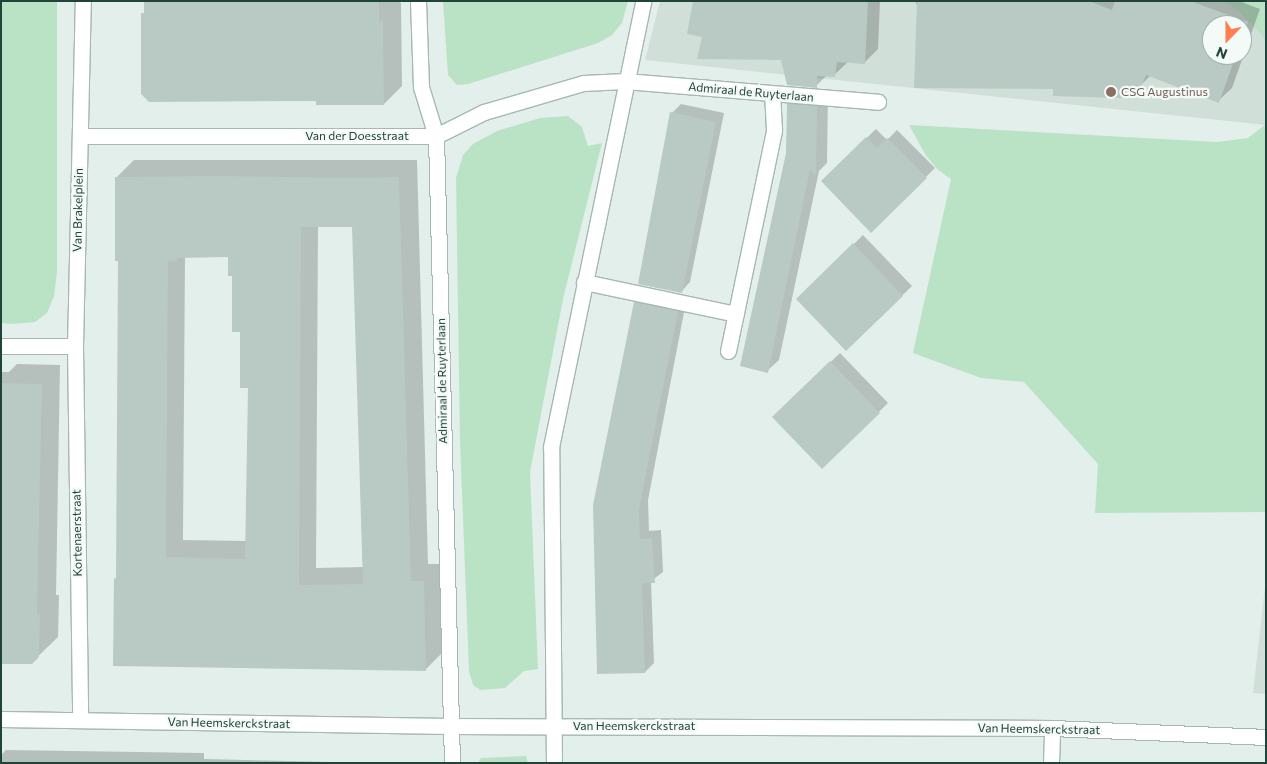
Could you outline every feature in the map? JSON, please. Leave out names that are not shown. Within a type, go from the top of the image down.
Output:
[{"type":"street","name":"Van Brakelplein","points":[[75,346],[83,1]]},
{"type":"street","name":"Admiraal de Ruyterlaan","points":[[418,1],[421,87],[436,136],[452,763]]},
{"type":"street","points":[[554,763],[551,447],[643,1]]},
{"type":"street","name":"Van der Doesstraat","points":[[80,136],[436,136],[484,112],[583,83],[625,81]]},
{"type":"street","name":"Admiraal de Ruyterlaan","points":[[625,81],[878,102]]},
{"type":"street","points":[[728,351],[774,130],[772,94]]},
{"type":"street","points":[[584,282],[736,314]]},
{"type":"street","points":[[1,346],[75,346]]},
{"type":"street","name":"Kortenaerstraat","points":[[75,346],[80,720]]},
{"type":"street","name":"Van Heemskerckstraat","points":[[1,719],[451,726],[1052,728],[1266,737]]},
{"type":"street","points":[[1051,763],[1052,728]]},
{"type":"shaded area","name":"CSG Augustinus","points":[[660,1],[1266,1],[1266,125],[645,60]]},
{"type":"shaded area","points":[[1266,578],[1266,694],[1253,693]]},
{"type":"green space","points":[[1,1],[57,1],[57,272],[54,296],[47,313],[35,322],[11,324],[1,323]]},
{"type":"green space","points":[[443,1],[628,1],[622,23],[612,35],[598,43],[468,84],[457,85],[448,75]]},
{"type":"green space","points":[[1223,1],[1266,1],[1266,40],[1252,25],[1252,15],[1243,15]]},
{"type":"green space","points":[[568,116],[582,127],[588,146],[602,143],[563,299],[530,472],[538,669],[524,671],[505,688],[480,690],[473,685],[469,671],[460,441],[456,178],[463,155],[473,144],[497,131],[540,118]]},
{"type":"green space","points":[[1266,124],[1266,512],[1095,513],[1098,464],[1024,382],[981,378],[913,353],[951,179],[937,169],[925,154],[909,125],[1217,142],[1248,138]]},
{"type":"green space","points":[[526,756],[528,763],[478,763],[481,758]]},
{"type":"building","points":[[144,1],[379,1],[379,21],[383,21],[384,105],[316,105],[316,101],[149,102],[141,94],[141,13],[144,13]]},
{"type":"building","points":[[693,1],[868,1],[865,64],[837,62],[835,77],[817,76],[817,88],[787,85],[781,60],[697,59],[702,37],[687,34]]},
{"type":"building","points":[[917,1],[1089,1],[1112,10],[1115,1],[1190,1],[1229,15],[1202,15],[1202,65],[1232,65],[1219,103],[1146,75],[1141,87],[1125,87],[1122,98],[1053,96],[1053,89],[914,88]]},
{"type":"building","points":[[787,104],[817,106],[816,176],[810,170],[768,373],[740,366],[786,153]]},
{"type":"building","points":[[670,112],[716,122],[682,293],[638,284]]},
{"type":"building","points":[[866,137],[877,148],[887,138],[927,178],[871,233],[821,181]]},
{"type":"building","points":[[115,177],[399,177],[411,581],[424,581],[426,671],[113,666],[114,578],[116,579],[118,261],[115,261]],"holes":[[[301,227],[352,227],[363,584],[299,585]],[[228,257],[228,276],[232,276],[232,332],[240,332],[240,388],[248,388],[245,559],[166,557],[168,262],[177,261],[177,258]]]},
{"type":"building","points":[[853,243],[903,296],[846,351],[796,299]]},
{"type":"building","points":[[634,302],[678,311],[639,510],[640,539],[652,538],[655,583],[642,583],[645,673],[597,674],[593,505]]},
{"type":"building","points":[[830,361],[880,413],[822,469],[772,417]]},
{"type":"building","points":[[1,383],[42,384],[37,614],[40,614],[39,657],[32,664],[1,664]]},
{"type":"place","name":"CSG Augustinus","points":[[1111,92]]}]
